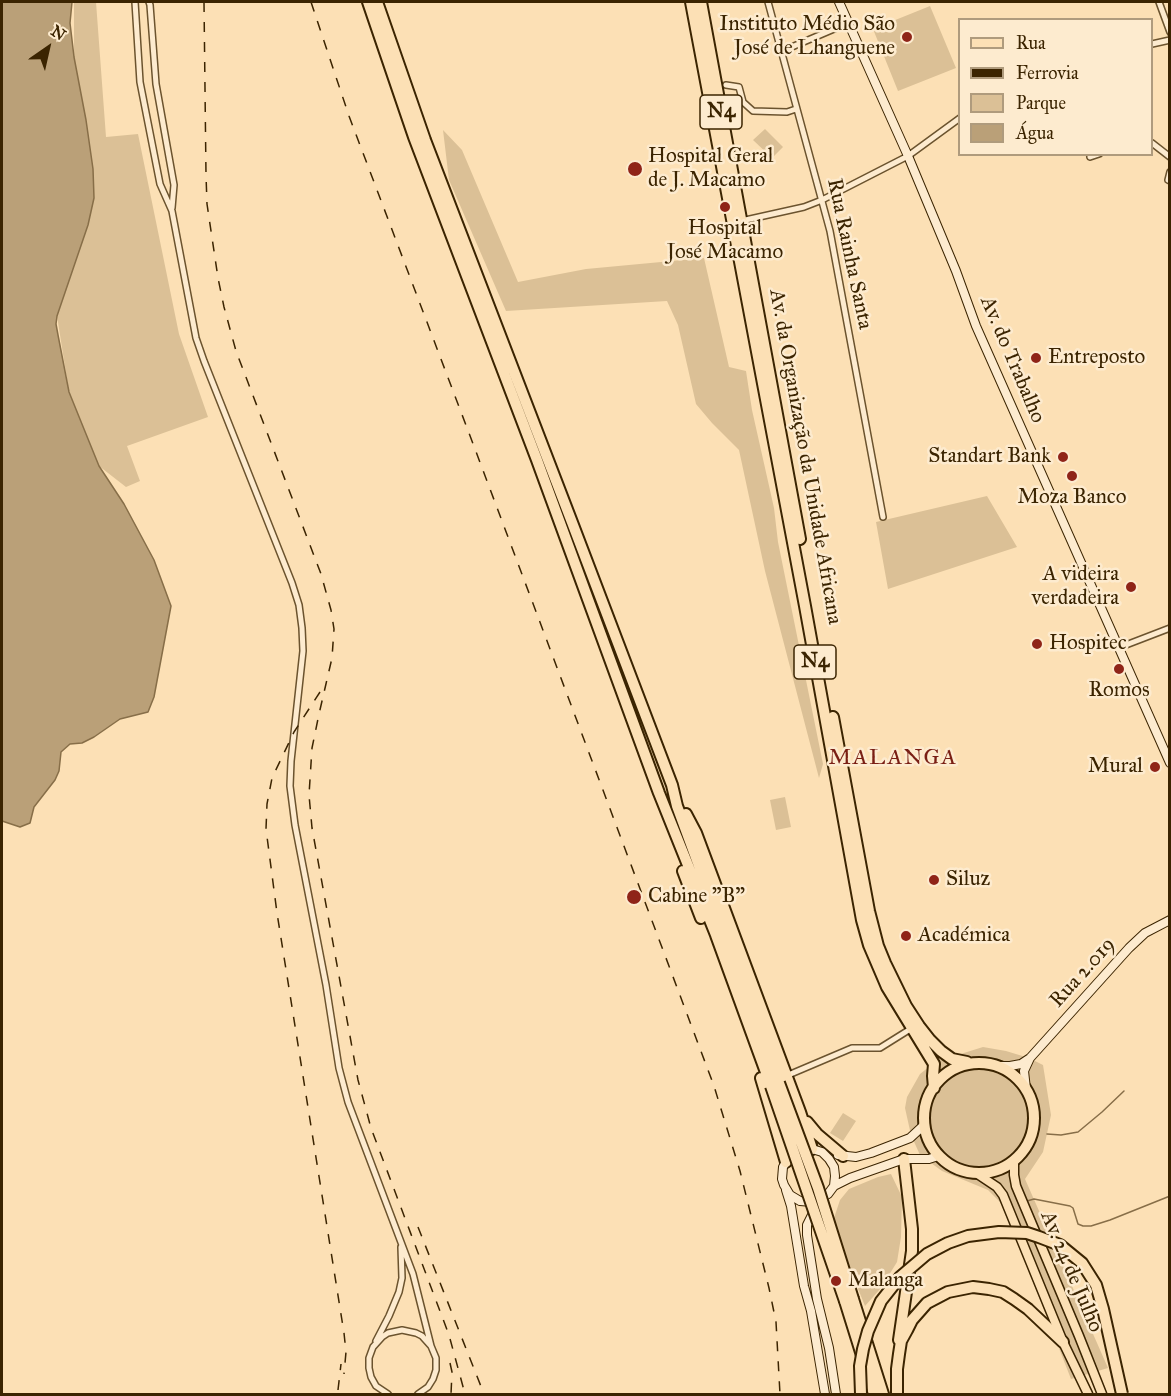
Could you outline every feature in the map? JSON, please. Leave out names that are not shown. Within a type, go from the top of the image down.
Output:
[{"type":"highway","points":[[368,2],[414,137],[537,460],[659,793],[716,935],[779,1082],[813,1130],[843,1156]]},
{"type":"highway","points":[[377,2],[425,140],[672,784],[677,806],[779,1082],[849,1300],[883,1395]]},
{"type":"highway","name":"N4","points":[[691,2],[729,205],[737,222]]},
{"type":"highway","name":"Av. da Organização da Unidade Africana","points":[[701,2],[737,222],[862,920],[869,945],[887,987],[934,1064],[934,1088]]},
{"type":"highway","name":"Av. da Organização da Unidade Africana","points":[[737,222],[865,888],[878,945],[896,987],[919,1026],[946,1055],[952,1059],[967,1062]]},
{"type":"highway","points":[[659,793],[689,890],[714,948],[762,1079],[786,1162]]},
{"type":"highway","points":[[981,1061],[1001,1066],[1015,1076],[1032,1101],[1035,1118],[1029,1142],[1023,1153],[1014,1161],[994,1171],[979,1175],[947,1166],[938,1156],[926,1135],[924,1125],[927,1106],[934,1088],[952,1069],[967,1062],[981,1061]]},
{"type":"highway","points":[[801,1112],[817,1150]]},
{"type":"highway","points":[[899,1354],[900,1323],[912,1251],[912,1229],[904,1158]]},
{"type":"highway","points":[[861,1395],[862,1349],[881,1301],[900,1276],[927,1254],[948,1243],[968,1236],[999,1232],[1027,1233],[1039,1237],[1060,1245],[1082,1263],[1096,1285],[1122,1395]]},
{"type":"highway","points":[[897,1395],[897,1369],[901,1341],[912,1320],[927,1303],[948,1292],[973,1287],[1003,1292],[1037,1317],[1065,1345]]},
{"type":"highway","points":[[849,1300],[874,1395]]},
{"type":"main road","name":"Av. do Trabalho","points":[[839,2],[908,156],[956,271],[976,326],[1170,763]]},
{"type":"main road","name":"Rua 2.019","points":[[1030,1058],[1129,948],[1145,933],[1170,920]]},
{"type":"main road","points":[[1001,1066],[1021,1064],[1030,1058]]},
{"type":"main road","points":[[1026,1089],[1024,1071],[1030,1058]]},
{"type":"main road","points":[[825,1395],[811,1311],[800,1267],[791,1206],[782,1179],[783,1167],[789,1157],[800,1150],[817,1150],[843,1156],[871,1153],[904,1141],[924,1125]]},
{"type":"main road","points":[[817,1150],[829,1159],[834,1167],[834,1186]]},
{"type":"main road","points":[[786,1190],[800,1201],[818,1200],[828,1194],[834,1186],[850,1178],[904,1158],[929,1159],[938,1156]]},
{"type":"main road","name":"Av. 24 de Julho","points":[[1014,1161],[1016,1186],[1102,1395]]},
{"type":"main road","name":"Av. 24 de Julho","points":[[979,1175],[997,1187],[1003,1195],[1088,1395]]},
{"type":"main road","points":[[818,1200],[807,1225],[807,1235],[836,1395]]},
{"type":"street","points":[[135,2],[140,82],[160,184],[172,211],[196,338],[299,606],[303,651],[290,786],[295,825],[326,985],[339,1068],[348,1102],[412,1274],[436,1358],[433,1379],[428,1387],[418,1395]]},
{"type":"street","points":[[149,2],[156,84],[174,185],[172,211]]},
{"type":"street","name":"Rua Rainha Santa","points":[[768,2],[822,200],[834,253],[883,517]]},
{"type":"street","points":[[1159,2],[1170,32]]},
{"type":"street","points":[[780,52],[848,22]]},
{"type":"street","points":[[1153,44],[1170,40]]},
{"type":"street","points":[[726,85],[739,87],[743,102],[753,111],[787,112],[796,109]]},
{"type":"street","points":[[737,222],[804,207],[822,200],[908,156],[958,119]]},
{"type":"street","points":[[1153,145],[1170,157]]},
{"type":"street","points":[[1170,172],[1168,180],[1170,181]]},
{"type":"street","points":[[1118,648],[1170,628]]},
{"type":"street","points":[[779,1082],[852,1048],[880,1048],[913,1028]]},
{"type":"street","points":[[388,1395],[376,1386],[371,1377],[369,1358],[399,1292],[402,1278],[401,1243]]},
{"type":"street","points":[[373,1347],[382,1336],[402,1330],[422,1336],[431,1346]]},
{"type":"green space","points":[[74,2],[96,2],[106,137],[138,134],[179,334],[208,417],[127,446],[140,481],[126,487],[99,466],[69,392],[57,316],[74,263]]},
{"type":"green space","points":[[930,6],[956,68],[898,91],[873,29]]},
{"type":"green space","points":[[765,129],[783,147],[772,158],[753,140]]},
{"type":"green space","points":[[443,130],[462,150],[518,282],[586,269],[704,258],[729,367],[746,371],[823,764],[819,778],[765,571],[739,450],[696,404],[678,325],[667,301],[506,311],[449,180]]},
{"type":"green space","points":[[987,496],[1017,547],[888,589],[876,522]]},
{"type":"green space","points":[[785,797],[791,827],[776,830],[770,800]]},
{"type":"green space","points":[[983,1047],[1006,1051],[1043,1065],[1051,1115],[1043,1152],[1025,1179],[1108,1368],[1071,1379],[1003,1205],[988,1190],[942,1171],[920,1155],[911,1135],[905,1108],[907,1097],[920,1074],[935,1062]]},
{"type":"green space","points":[[843,1113],[856,1121],[843,1141],[830,1133]]},
{"type":"green space","points":[[891,1174],[902,1197],[901,1237],[897,1262],[881,1288],[865,1306],[848,1264],[837,1249],[834,1218],[840,1200],[849,1189]]},
{"type":"water","points":[[2,2],[72,2],[70,23],[93,169],[94,198],[88,225],[56,324],[69,392],[99,466],[124,504],[154,560],[171,606],[154,697],[148,712],[120,719],[94,737],[82,743],[70,744],[61,752],[59,771],[55,780],[34,807],[30,823],[20,827],[2,821]]},
{"type":"waterway","points":[[1047,1134],[1061,1135],[1078,1132],[1124,1091]]},
{"type":"waterway","points":[[1027,1201],[1034,1199],[1070,1206],[1073,1208],[1078,1224],[1091,1226],[1170,1196]]},
{"type":"railway","points":[[204,2],[207,204],[224,307],[236,351],[321,574],[334,629],[332,658],[312,748],[309,795],[312,828],[358,1080],[371,1128],[449,1335],[465,1394]]},
{"type":"railway","points":[[311,2],[349,116],[714,1086],[740,1171],[769,1288],[776,1322],[780,1394]]},
{"type":"railway","points":[[320,692],[294,732],[272,778],[267,804],[266,829],[277,913],[344,1333],[346,1352],[344,1374]]},
{"type":"railway","points":[[418,1227],[484,1394]]},
{"type":"railway","points":[[450,1363],[451,1394]]},
{"type":"railway","points":[[338,1390],[341,1364]]},
{"type":"place","name":"Instituto Médio São José de Lhanguene","points":[[907,37]]},
{"type":"place","name":"Hospital Geral de J. Macamo","points":[[635,169]]},
{"type":"place","name":"Hospital José Macamo","points":[[725,207]]},
{"type":"place","name":"Entreposto","points":[[1036,358]]},
{"type":"place","name":"Standart Bank","points":[[1063,457]]},
{"type":"place","name":"Moza Banco","points":[[1072,476]]},
{"type":"place","name":"A videira verdadeira","points":[[1131,587]]},
{"type":"place","name":"Hospitec","points":[[1037,644]]},
{"type":"place","name":"Romos","points":[[1119,669]]},
{"type":"place","name":"Mural","points":[[1155,767]]},
{"type":"place","name":"Siluz","points":[[934,880]]},
{"type":"place","name":"Cabine \"B\"","points":[[634,897]]},
{"type":"place","name":"Académica","points":[[906,936]]},
{"type":"place","name":"Malanga","points":[[836,1281]]},
{"type":"district","name":"MALANGA","points":[[893,759]]}]
